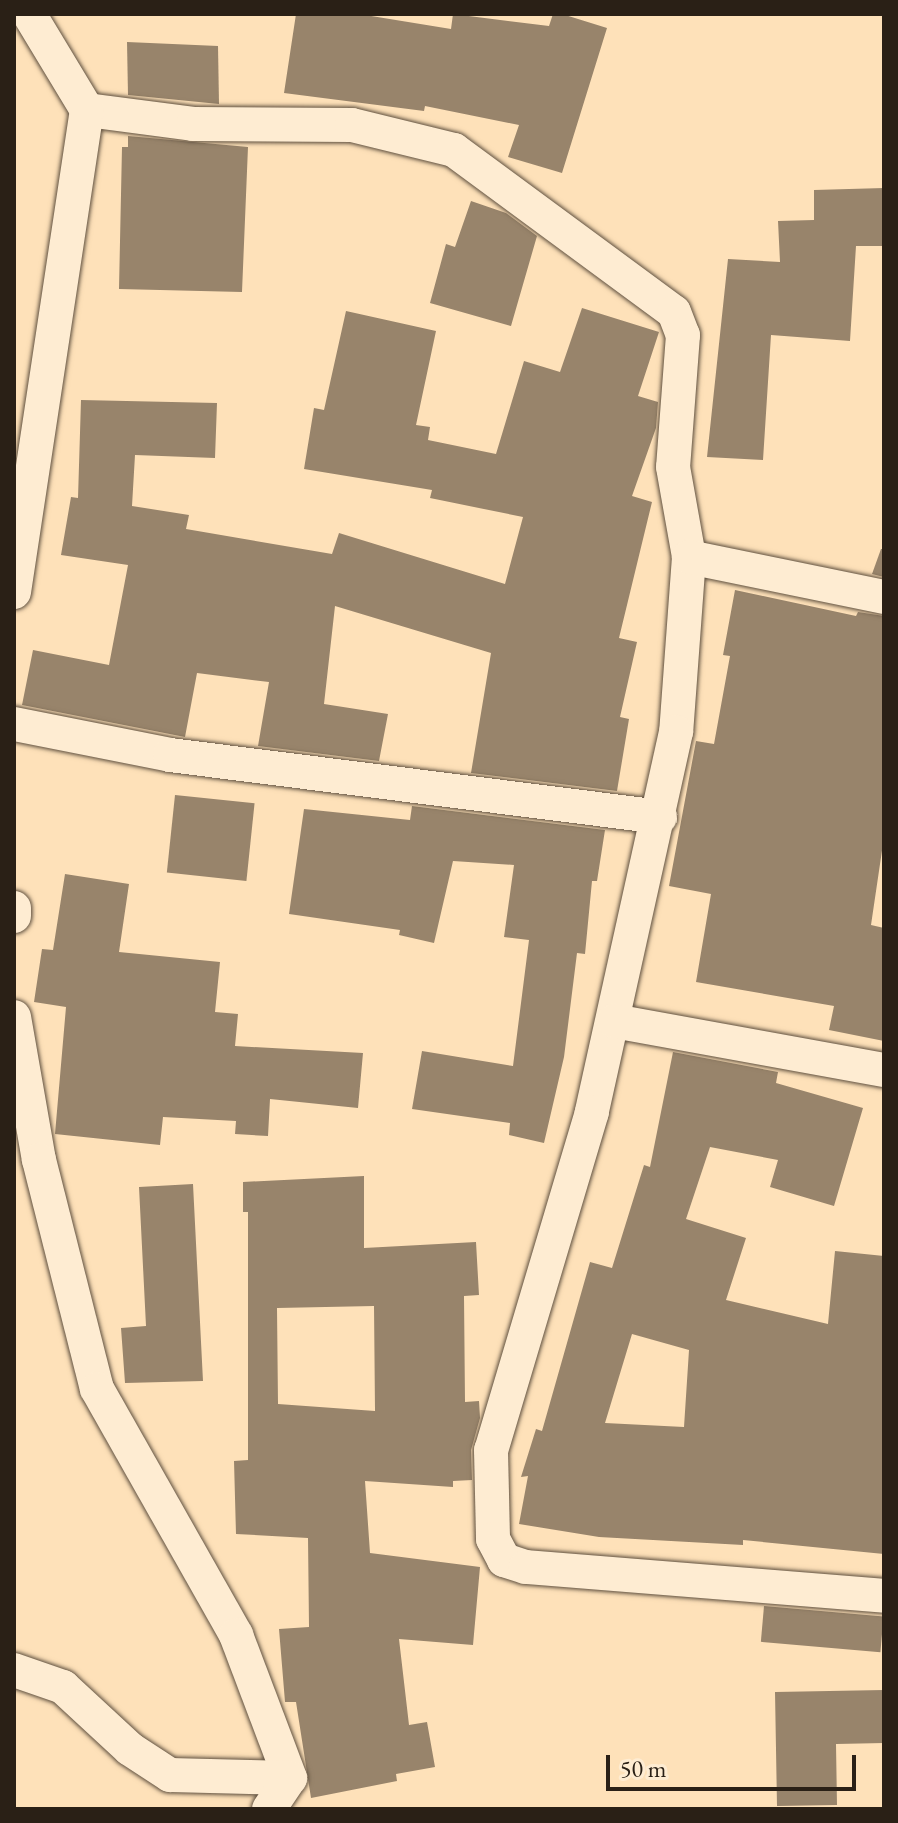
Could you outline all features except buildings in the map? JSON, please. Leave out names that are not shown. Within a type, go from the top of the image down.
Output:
[{"type":"street","points":[[14,592],[87,110],[29,14]]},
{"type":"street","points":[[87,110],[193,124],[352,125],[454,150],[674,312],[683,335],[673,467],[689,557],[676,732],[660,817],[592,1112],[491,1450],[493,1539],[504,1560],[526,1567],[884,1596]]},
{"type":"street","points":[[689,557],[786,572],[884,597]]},
{"type":"street","points":[[14,724],[170,755],[660,817]]},
{"type":"street","points":[[14,900],[14,916]]},
{"type":"street","points":[[14,1017],[39,1160],[97,1389],[236,1635],[290,1778]]},
{"type":"street","points":[[614,1021],[884,1070]]},
{"type":"street","points":[[14,1670],[63,1687],[130,1749],[170,1775],[290,1778]]},
{"type":"street","points":[[269,1809],[290,1778]]}]
